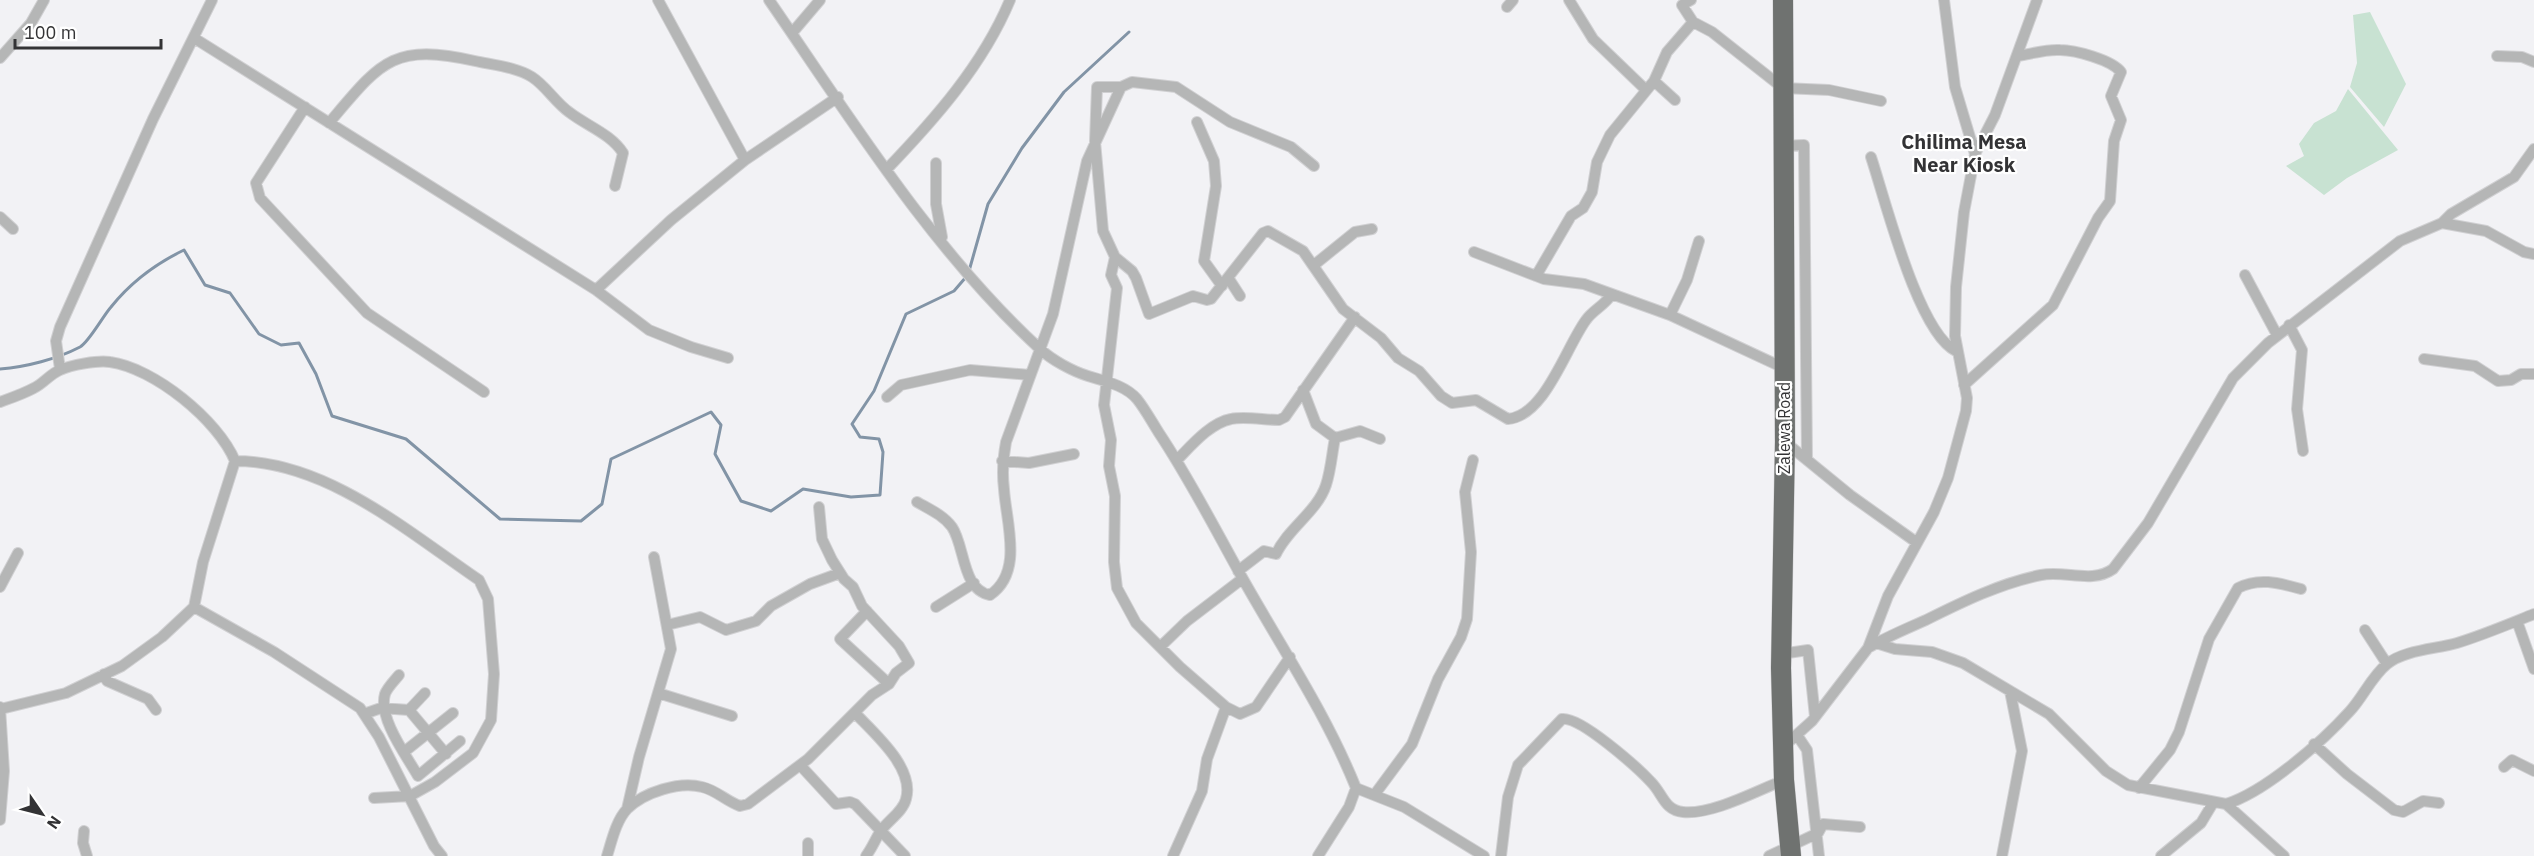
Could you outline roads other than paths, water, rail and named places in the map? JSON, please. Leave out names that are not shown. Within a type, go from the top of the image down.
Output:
[{"type":"highway","name":"Zalewa Road","points":[[1783,0],[1785,442],[1781,654],[1790,741],[1784,780],[1790,852]]},
{"type":"street","points":[[0,58],[31,23],[44,0]]},
{"type":"street","points":[[60,369],[56,341],[60,327],[153,119],[212,0]]},
{"type":"street","points":[[658,0],[745,160]]},
{"type":"street","points":[[769,0],[886,170],[942,241],[1041,351],[1086,375],[1106,381],[1136,397],[1177,460],[1199,496],[1240,575],[1337,740],[1356,788],[1349,807],[1318,856]]},
{"type":"street","points":[[792,33],[820,0]]},
{"type":"street","points":[[886,170],[918,137],[964,80],[990,40],[1010,0]]},
{"type":"street","points":[[1569,0],[1593,39],[1645,89]]},
{"type":"street","points":[[1691,0],[1682,5],[1693,22],[1712,32],[1783,88],[1829,90],[1881,101]]},
{"type":"street","points":[[1944,0],[1955,87],[1975,154]]},
{"type":"street","points":[[1819,856],[1807,750],[1790,741],[1815,717],[1872,645],[1877,620],[1934,512],[1957,449],[1966,411],[1964,385],[1956,351],[1956,287],[1964,212],[1975,154],[1995,115],[2037,0]]},
{"type":"street","points":[[1536,276],[1570,216],[1583,208],[1589,198],[1597,162],[1610,135],[1645,89],[1654,81],[1667,52],[1693,22]]},
{"type":"street","points":[[194,38],[596,290],[649,330],[691,347],[728,358]]},
{"type":"street","points":[[1964,385],[2059,297],[2098,218],[2110,201],[2113,188],[2115,141],[2121,120],[2111,96],[2121,72],[2110,62],[2068,51],[2048,50],[2018,56]]},
{"type":"street","points":[[328,123],[370,74],[384,64],[418,53],[440,53],[515,70],[537,80],[568,111],[616,143],[623,153],[615,186]]},
{"type":"street","points":[[2497,56],[2522,57],[2534,62]]},
{"type":"street","points":[[1654,81],[1674,100]]},
{"type":"street","points":[[1314,166],[1291,147],[1230,122],[1176,87],[1132,82],[1121,87],[1097,87],[1095,141],[1103,231],[1115,257],[1132,271],[1149,314],[1194,296],[1211,299],[1265,231],[1303,251],[1338,302],[1381,338],[1398,358],[1419,371],[1441,396],[1452,403],[1476,400],[1499,415],[1508,419],[1516,419],[1530,410],[1539,399],[1584,322],[1604,306],[1612,294]]},
{"type":"street","points":[[917,502],[936,513],[954,530],[974,583],[983,594],[990,595],[997,590],[1009,567],[1011,550],[1002,461],[1011,423],[1041,351],[1053,314],[1087,161],[1121,87]]},
{"type":"street","points":[[596,290],[671,220],[745,160],[837,97]]},
{"type":"street","points":[[305,107],[256,183],[260,198],[367,313],[484,392]]},
{"type":"street","points":[[1197,122],[1214,161],[1216,186],[1204,261],[1240,296]]},
{"type":"street","points":[[1782,146],[1804,145],[1807,460]]},
{"type":"street","points":[[1872,645],[2018,581],[2044,574],[2094,576],[2106,574],[2113,569],[2148,523],[2233,378],[2289,325],[2400,241],[2442,223],[2451,214],[2514,177],[2534,149]]},
{"type":"street","points":[[1871,157],[1904,263],[1917,294],[1940,339],[1956,351]]},
{"type":"street","points":[[936,163],[936,204],[942,241]]},
{"type":"street","points":[[0,217],[13,229]]},
{"type":"street","points":[[2442,223],[2486,231],[2524,252],[2534,254]]},
{"type":"street","points":[[1314,265],[1355,232],[1372,230]]},
{"type":"street","points":[[1670,315],[1687,280],[1699,241]]},
{"type":"street","points":[[1474,252],[1536,276],[1584,284],[1670,315],[1784,368]]},
{"type":"street","points":[[1115,257],[1112,275],[1117,288],[1104,405],[1111,440],[1109,466],[1114,496],[1114,562],[1117,588],[1136,623],[1226,707],[1240,714],[1256,707],[1290,657]]},
{"type":"street","points":[[2245,275],[2277,335]]},
{"type":"street","points":[[1177,460],[1212,428],[1223,422],[1231,419],[1279,420],[1285,417],[1354,317]]},
{"type":"street","points":[[2289,325],[2302,350],[2297,409],[2303,450]]},
{"type":"street","points":[[2424,359],[2475,366],[2498,381],[2511,380],[2521,374],[2534,374]]},
{"type":"street","points":[[0,402],[35,388],[60,369],[108,362],[130,367],[153,379],[200,413],[229,446],[235,461],[203,562],[194,607],[162,637],[122,666],[66,693],[0,708],[4,771],[0,820]]},
{"type":"street","points":[[887,398],[902,385],[970,370],[1030,375]]},
{"type":"street","points":[[1304,390],[1316,424],[1335,438]]},
{"type":"street","points":[[1335,438],[1360,431],[1380,439]]},
{"type":"street","points":[[1161,647],[1264,551],[1276,554],[1282,541],[1314,505],[1326,486],[1335,438]]},
{"type":"street","points":[[1785,442],[1916,543]]},
{"type":"street","points":[[1002,461],[1029,463],[1074,454]]},
{"type":"street","points":[[1375,794],[1412,744],[1438,679],[1461,637],[1467,619],[1471,541],[1465,492],[1473,460]]},
{"type":"street","points":[[235,461],[262,461],[305,474],[357,499],[479,580],[488,599],[494,674],[491,720],[473,753],[410,796],[374,798]]},
{"type":"street","points":[[627,809],[653,794],[687,785],[713,791],[740,806],[748,804],[800,765],[872,695],[889,684],[896,673],[909,663],[899,646],[867,611],[853,587],[840,573],[822,539],[819,507]]},
{"type":"street","points":[[0,587],[18,553]]},
{"type":"street","points":[[607,856],[615,830],[627,809],[671,649],[654,557]]},
{"type":"street","points":[[667,625],[700,617],[726,630],[756,621],[771,606],[810,584],[840,573]]},
{"type":"street","points":[[2139,788],[2175,741],[2209,639],[2238,588],[2249,583],[2276,582],[2301,589]]},
{"type":"street","points":[[936,606],[974,583]]},
{"type":"street","points":[[194,607],[274,652],[360,708],[410,796],[434,846],[442,856]]},
{"type":"street","points":[[867,611],[840,639],[889,684]]},
{"type":"street","points":[[1872,645],[1922,650],[1944,655],[1985,675],[2049,714],[2106,771],[2139,788],[2226,804],[2245,798],[2261,788],[2314,744],[2351,710],[2386,664],[2401,656],[2459,642],[2534,614]]},
{"type":"street","points":[[2517,621],[2534,669]]},
{"type":"street","points":[[2364,630],[2386,664]]},
{"type":"street","points":[[1781,654],[1808,650],[1815,717]]},
{"type":"street","points":[[105,674],[107,681],[148,699],[156,710]]},
{"type":"street","points":[[399,675],[386,692],[383,708],[418,776],[460,741]]},
{"type":"street","points":[[2002,856],[2022,751],[2010,692]]},
{"type":"street","points":[[409,710],[425,693]]},
{"type":"street","points":[[658,693],[732,716]]},
{"type":"street","points":[[1173,856],[1202,792],[1208,759],[1226,707]]},
{"type":"street","points":[[364,714],[383,708],[409,710],[446,754]]},
{"type":"street","points":[[404,752],[453,713]]},
{"type":"street","points":[[855,714],[897,759],[904,776],[906,800],[881,831],[866,856]]},
{"type":"street","points":[[1501,856],[1508,797],[1518,765],[1562,719],[1570,719],[1605,743],[1652,783],[1670,809],[1682,812],[1705,810],[1784,780]]},
{"type":"street","points":[[2314,744],[2347,774],[2394,810],[2403,812],[2423,801],[2439,803]]},
{"type":"street","points":[[2504,767],[2512,760],[2534,771]]},
{"type":"street","points":[[800,765],[836,804],[852,802],[905,856]]},
{"type":"street","points":[[1356,788],[1375,794],[1426,819],[1484,856]]},
{"type":"street","points":[[2161,856],[2201,823],[2213,803]]},
{"type":"street","points":[[2226,804],[2284,856]]},
{"type":"street","points":[[1769,856],[1790,852],[1818,833],[1823,824],[1860,827]]},
{"type":"street","points":[[84,831],[83,843],[87,856]]},
{"type":"street","points":[[808,843],[808,856]]},
{"type":"waterway","points":[[969,271],[988,204],[1022,148],[1064,92],[1129,32]]},
{"type":"waterway","points":[[0,369],[41,362],[80,347],[88,340],[108,311],[135,282],[163,261],[184,250],[205,285],[230,293],[259,334],[281,345],[299,343],[316,374],[332,416],[406,439],[500,519],[581,521],[602,504],[611,459],[711,412],[721,425],[715,454],[741,501],[771,511],[803,489],[851,497],[880,495],[883,452],[879,439],[860,437],[852,424],[874,391],[906,314],[954,291],[966,277]]},
{"type":"district","name":"Chilima Mesa Near Kiosk","points":[[1964,154]]}]
